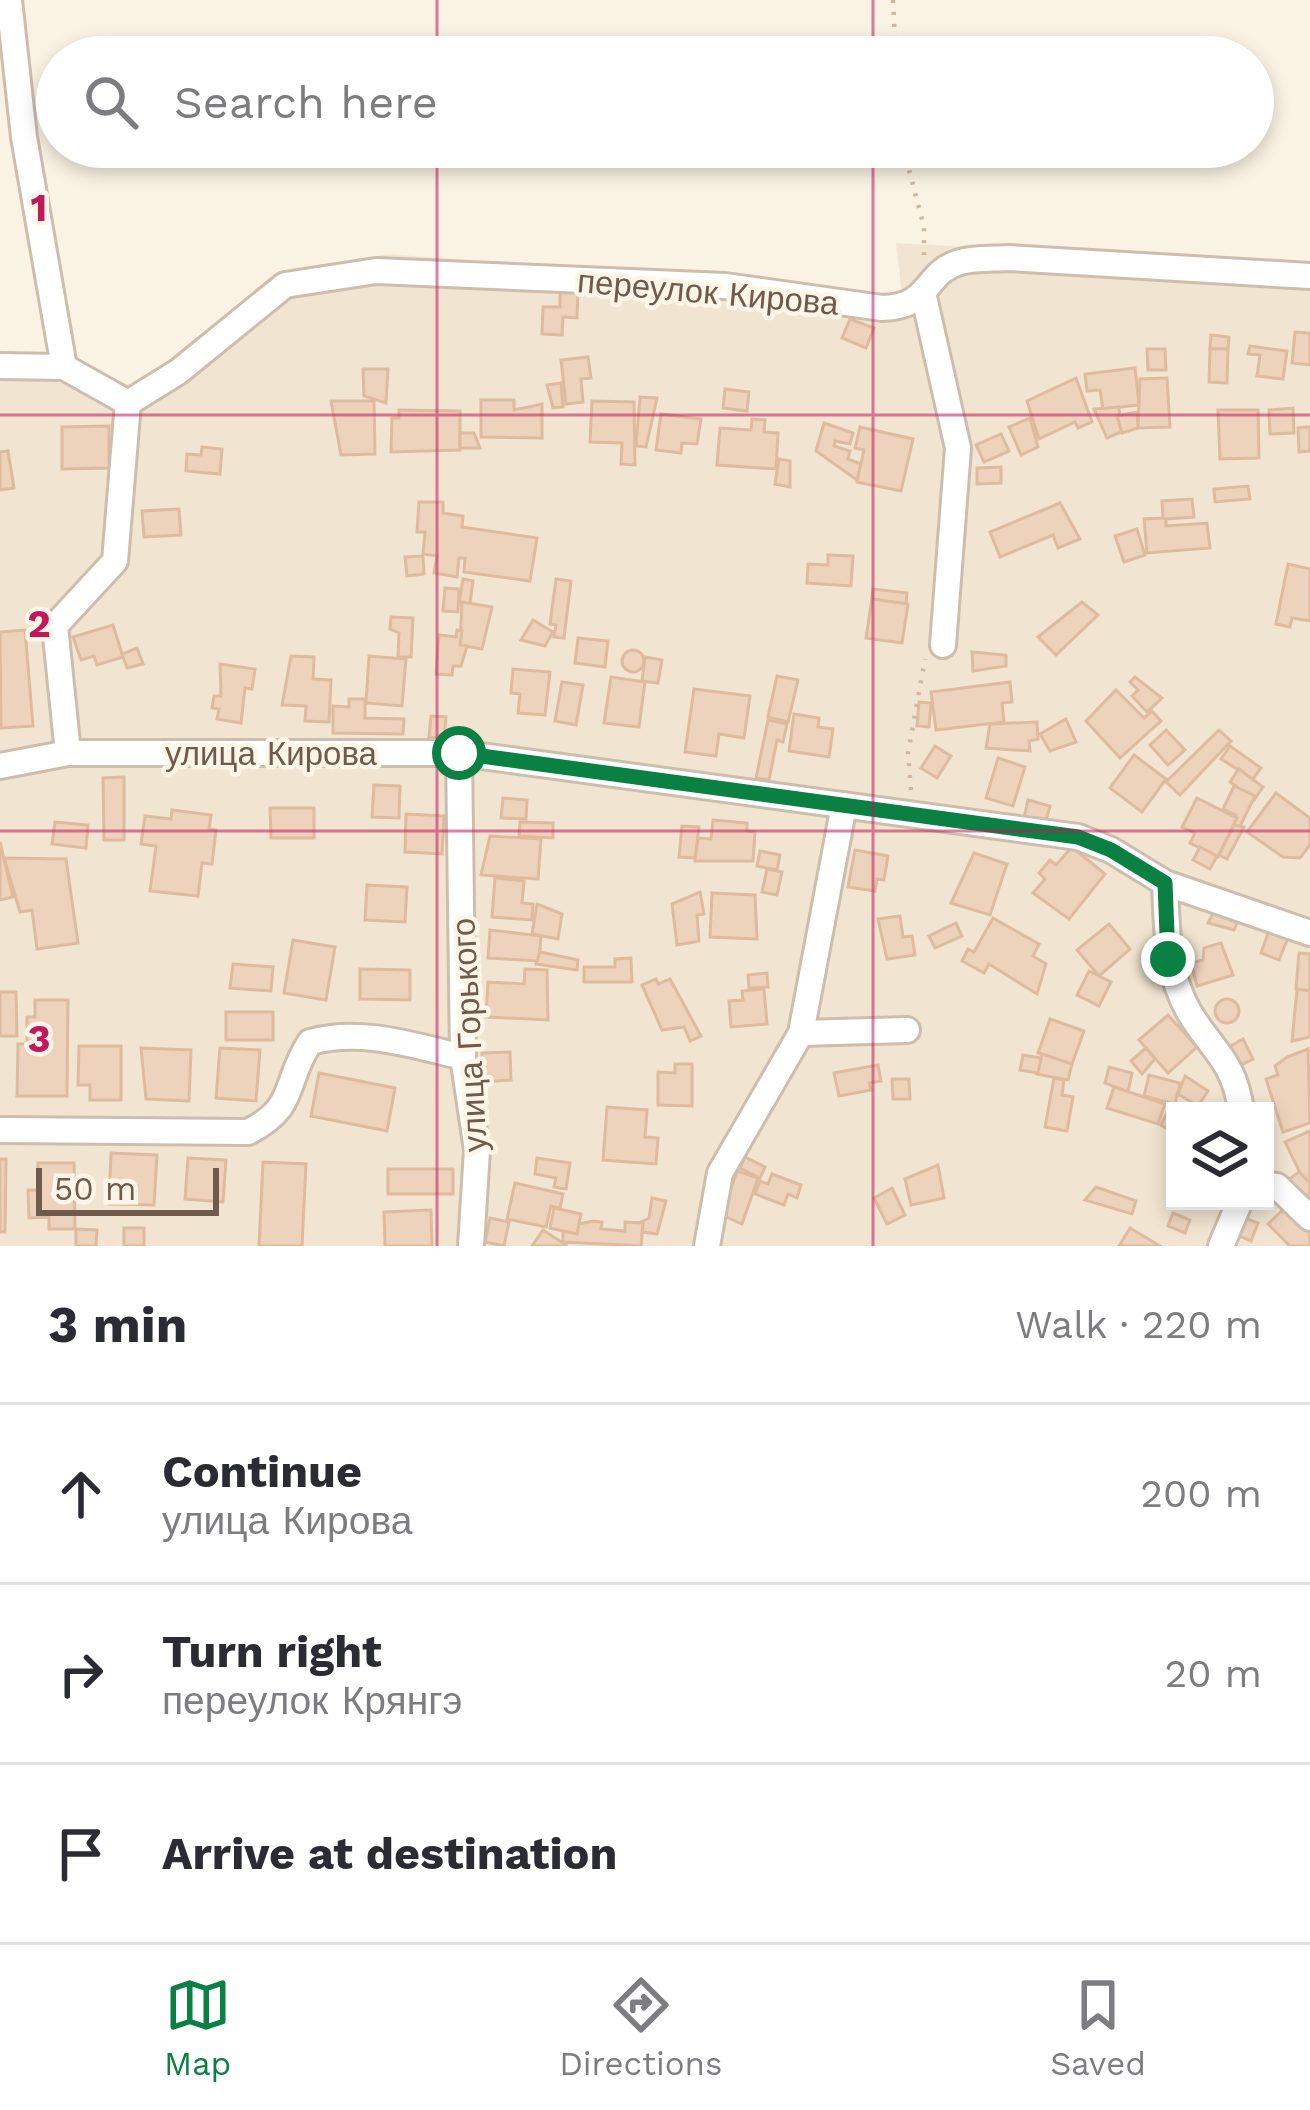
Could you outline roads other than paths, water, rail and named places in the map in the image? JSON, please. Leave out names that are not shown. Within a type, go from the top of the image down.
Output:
[{"type":"street","points":[[9,0],[24,137],[64,367]]},
{"type":"street","name":"переулок Кирова","points":[[128,403],[178,373],[285,285],[376,271],[725,286],[882,308],[904,308],[923,297],[958,262],[1008,258],[1310,276]]},
{"type":"street","points":[[923,297],[958,448],[944,637]]},
{"type":"street","points":[[0,366],[64,367],[128,403],[115,561],[55,626],[68,752]]},
{"type":"street","name":"улица Кирова","points":[[0,766],[68,752],[459,753],[1078,837],[1111,850],[1165,883],[1310,933]]},
{"type":"street","name":"улица Горького","points":[[459,753],[463,1058],[477,1150],[471,1246]]},
{"type":"street","points":[[707,1246],[720,1173],[801,1033],[844,805]]},
{"type":"street","points":[[1165,883],[1168,959],[1190,1013],[1219,1047],[1238,1085],[1239,1102]]},
{"type":"street","points":[[801,1033],[907,1030]]},
{"type":"street","points":[[0,1130],[248,1132],[275,1119],[288,1102],[294,1066],[310,1042],[336,1035],[384,1039],[463,1058]]},
{"type":"street","points":[[1274,1186],[1310,1218]]},
{"type":"street","points":[[1221,1246],[1236,1210]]}]
